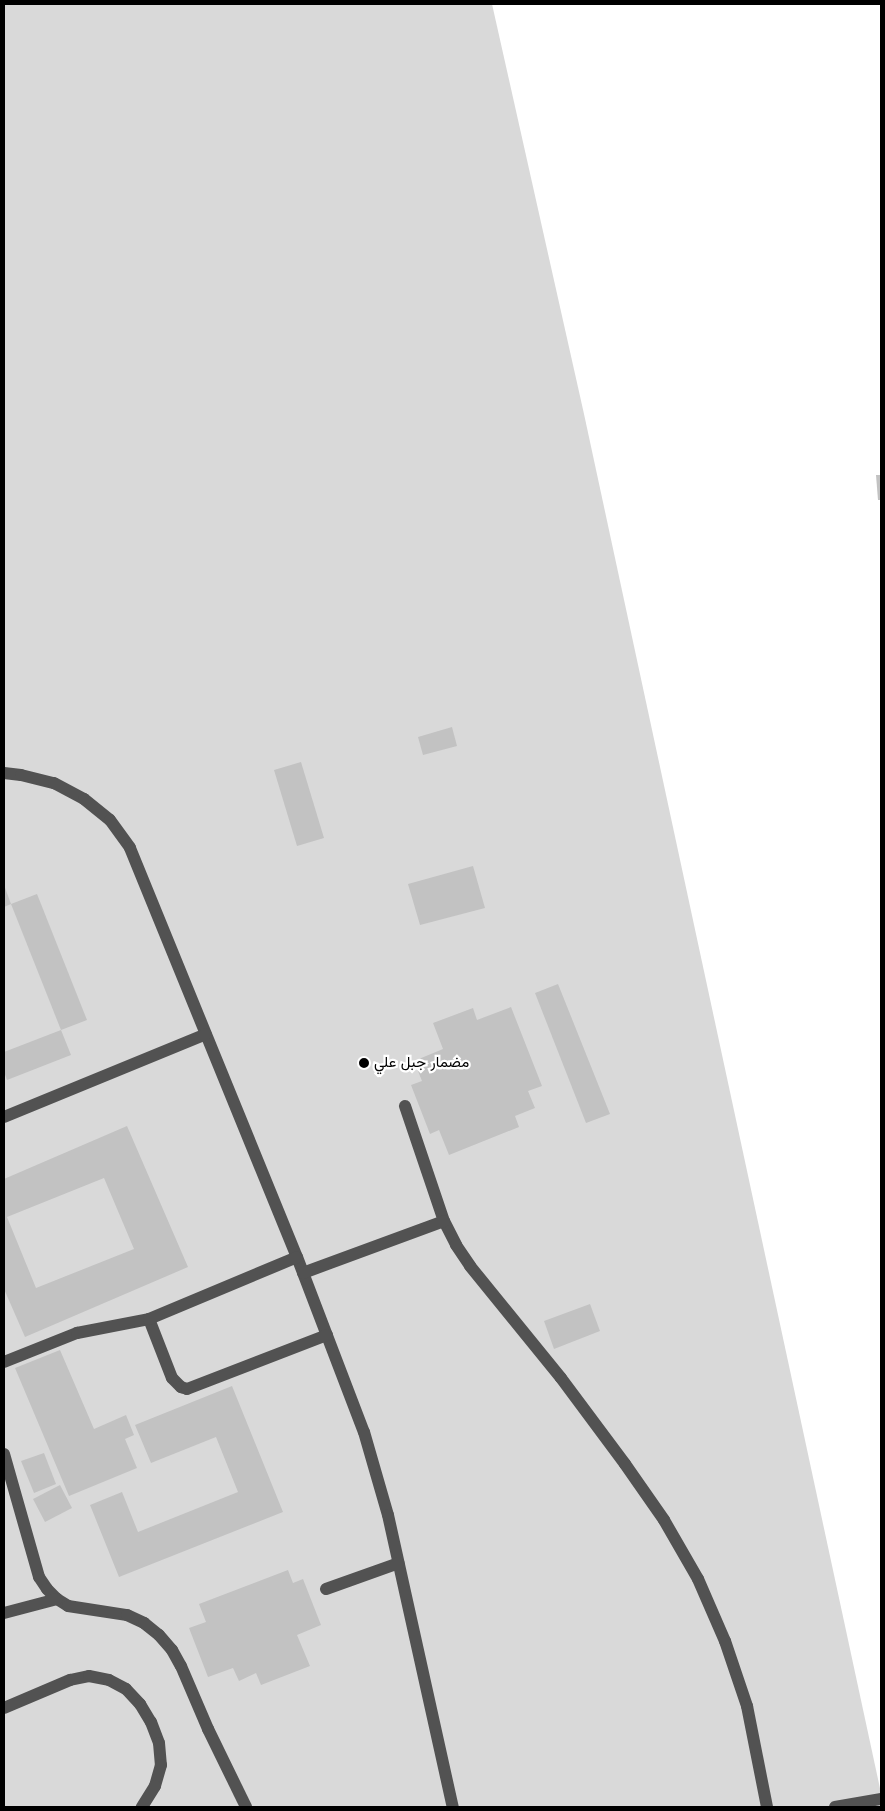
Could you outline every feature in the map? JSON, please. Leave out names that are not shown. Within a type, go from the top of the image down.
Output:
[{"type":"lane","points":[[4,773],[21,774],[54,783],[84,798],[110,820],[130,848],[297,1257],[377,1474],[399,1563],[453,1807]]},
{"type":"lane","points":[[4,1117],[206,1034]]},
{"type":"lane","points":[[406,1106],[444,1221],[470,1266],[561,1378],[625,1464],[664,1520],[698,1579],[726,1641],[747,1706],[767,1807]]},
{"type":"lane","points":[[303,1273],[444,1221]]},
{"type":"lane","points":[[4,1362],[77,1333],[149,1319],[297,1257]]},
{"type":"lane","points":[[149,1319],[172,1378],[181,1387],[187,1389],[327,1335]]},
{"type":"lane","points":[[4,1454],[39,1577],[57,1599],[80,1609],[127,1615],[159,1635],[172,1650],[181,1666],[211,1737],[246,1807]]},
{"type":"lane","points":[[326,1589],[399,1563]]},
{"type":"lane","points":[[4,1613],[57,1599]]},
{"type":"lane","points":[[4,1708],[70,1680],[89,1676],[109,1680],[126,1689],[147,1716],[159,1743],[161,1765],[155,1786],[142,1807]]},
{"type":"lane","points":[[835,1807],[881,1799]]},
{"type":"shaded area","name":"مضمار جبل علي","points":[[4,4],[492,4],[584,414],[881,1793],[881,1807],[4,1807]]},
{"type":"building","points":[[876,475],[881,475],[881,500],[878,500]]},
{"type":"building","points":[[452,727],[457,746],[423,755],[418,737]]},
{"type":"building","points":[[301,762],[324,838],[297,846],[274,770]]},
{"type":"building","points":[[473,866],[485,908],[420,925],[408,884]]},
{"type":"building","points":[[4,885],[11,904],[4,907]]},
{"type":"building","points":[[37,894],[87,1020],[61,1030],[11,904]]},
{"type":"building","points":[[558,984],[610,1114],[586,1123],[535,993]]},
{"type":"building","points":[[511,1007],[542,1086],[528,1091],[535,1108],[515,1116],[519,1127],[449,1155],[439,1130],[430,1134],[411,1085],[422,1081],[414,1061],[443,1049],[433,1023],[473,1008],[477,1020]]},
{"type":"building","points":[[61,1030],[71,1055],[7,1080],[4,1072],[4,1052]]},
{"type":"building","points":[[127,1126],[188,1267],[25,1337],[4,1289],[4,1179]],"holes":[[[104,1178],[134,1249],[36,1288],[7,1217]]]},
{"type":"building","points":[[590,1304],[600,1331],[554,1349],[544,1321]]},
{"type":"building","points":[[60,1350],[94,1429],[126,1415],[134,1435],[125,1439],[137,1468],[69,1496],[15,1368]]},
{"type":"building","points":[[232,1386],[283,1512],[119,1577],[90,1505],[122,1492],[138,1532],[238,1492],[216,1437],[151,1463],[135,1425]]},
{"type":"building","points":[[44,1453],[56,1484],[34,1493],[21,1461]]},
{"type":"building","points":[[60,1485],[72,1508],[45,1522],[33,1499]]},
{"type":"building","points":[[288,1570],[293,1583],[303,1579],[321,1625],[297,1635],[310,1666],[261,1685],[256,1673],[239,1681],[233,1668],[208,1677],[189,1628],[206,1622],[199,1604]]},
{"type":"place","name":"مضمار جبل علي","points":[[364,1063]]}]
